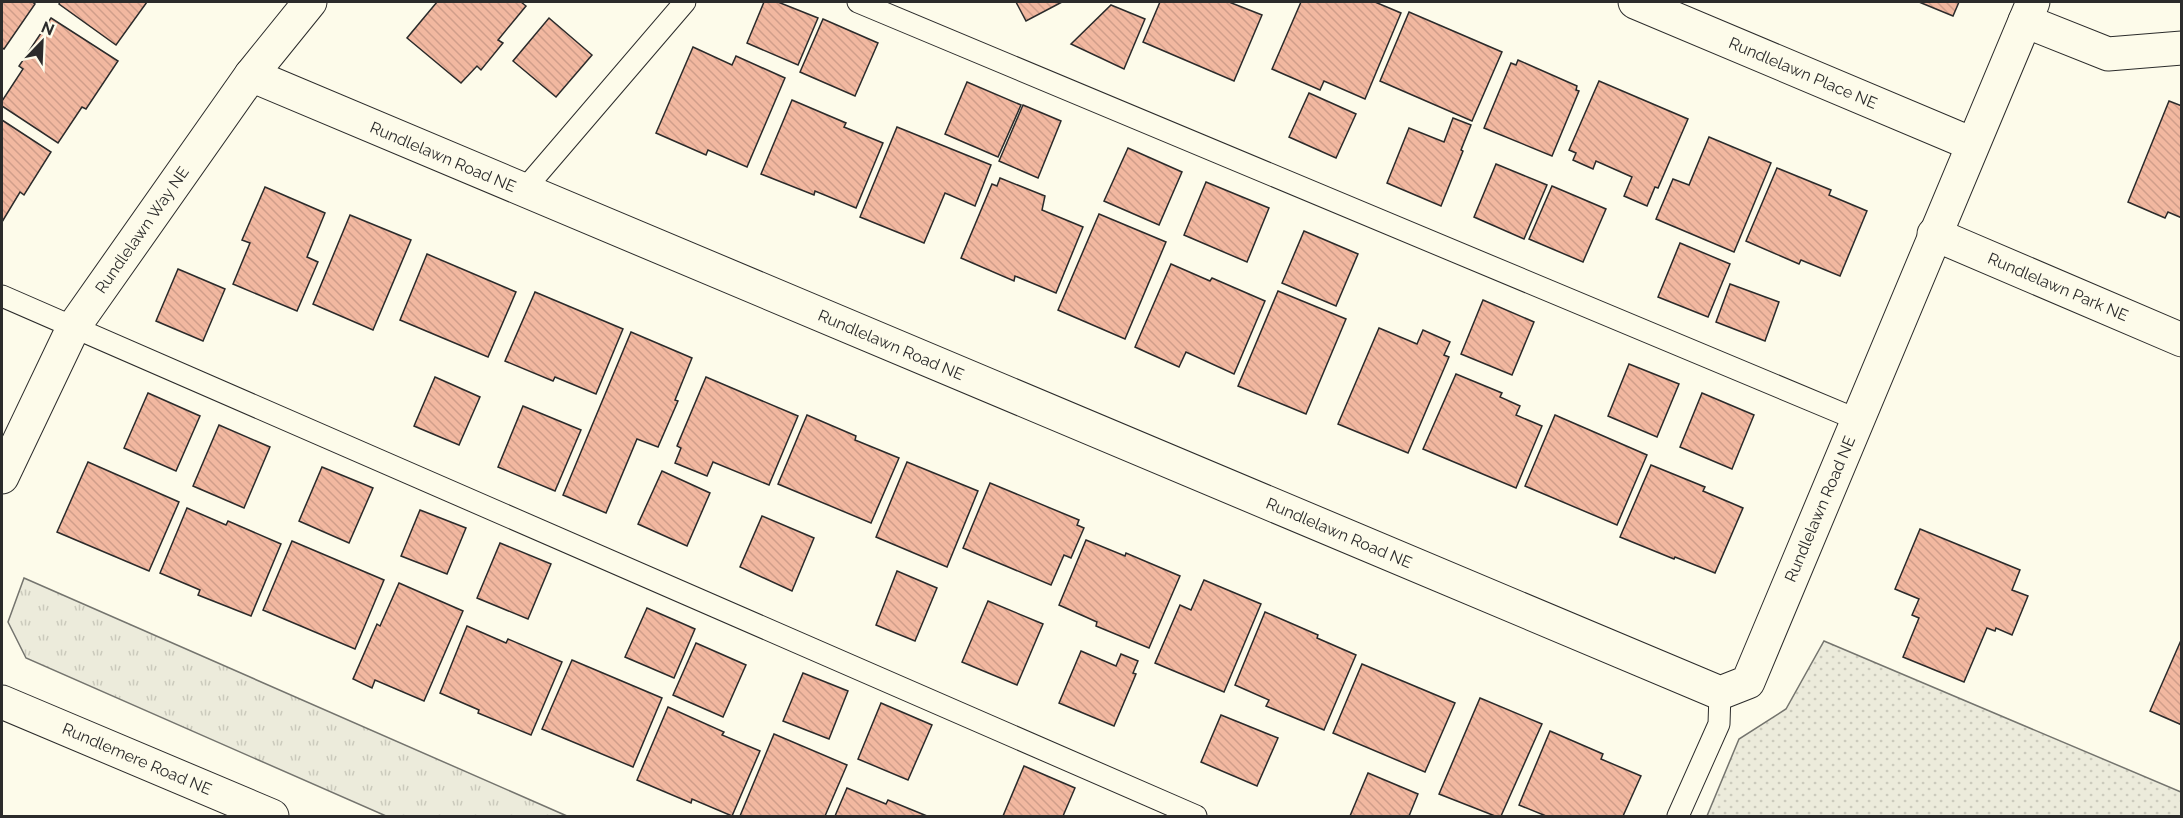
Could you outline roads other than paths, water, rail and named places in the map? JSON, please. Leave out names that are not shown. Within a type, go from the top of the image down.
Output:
[{"type":"street","name":"Rundlelawn Way NE","points":[[2,477],[73,328],[251,75],[310,2]]},
{"type":"street","name":"Rundlelawn Place NE","points":[[1635,2],[1972,144]]},
{"type":"street","name":"Rundlelawn Road NE","points":[[251,75],[1720,693],[1748,682],[2029,11]]},
{"type":"street","points":[[2029,11],[2108,54],[2181,48]]},
{"type":"street","name":"Rundlelawn Park NE","points":[[1934,234],[2181,340]]},
{"type":"street","name":"Rundlemere Road NE","points":[[2,702],[272,816]]},
{"type":"lane","points":[[523,191],[685,2]]},
{"type":"lane","points":[[858,2],[1857,420]]},
{"type":"lane","points":[[2,296],[1196,816]]},
{"type":"lane","points":[[1678,816],[1719,724],[1720,693]]}]
